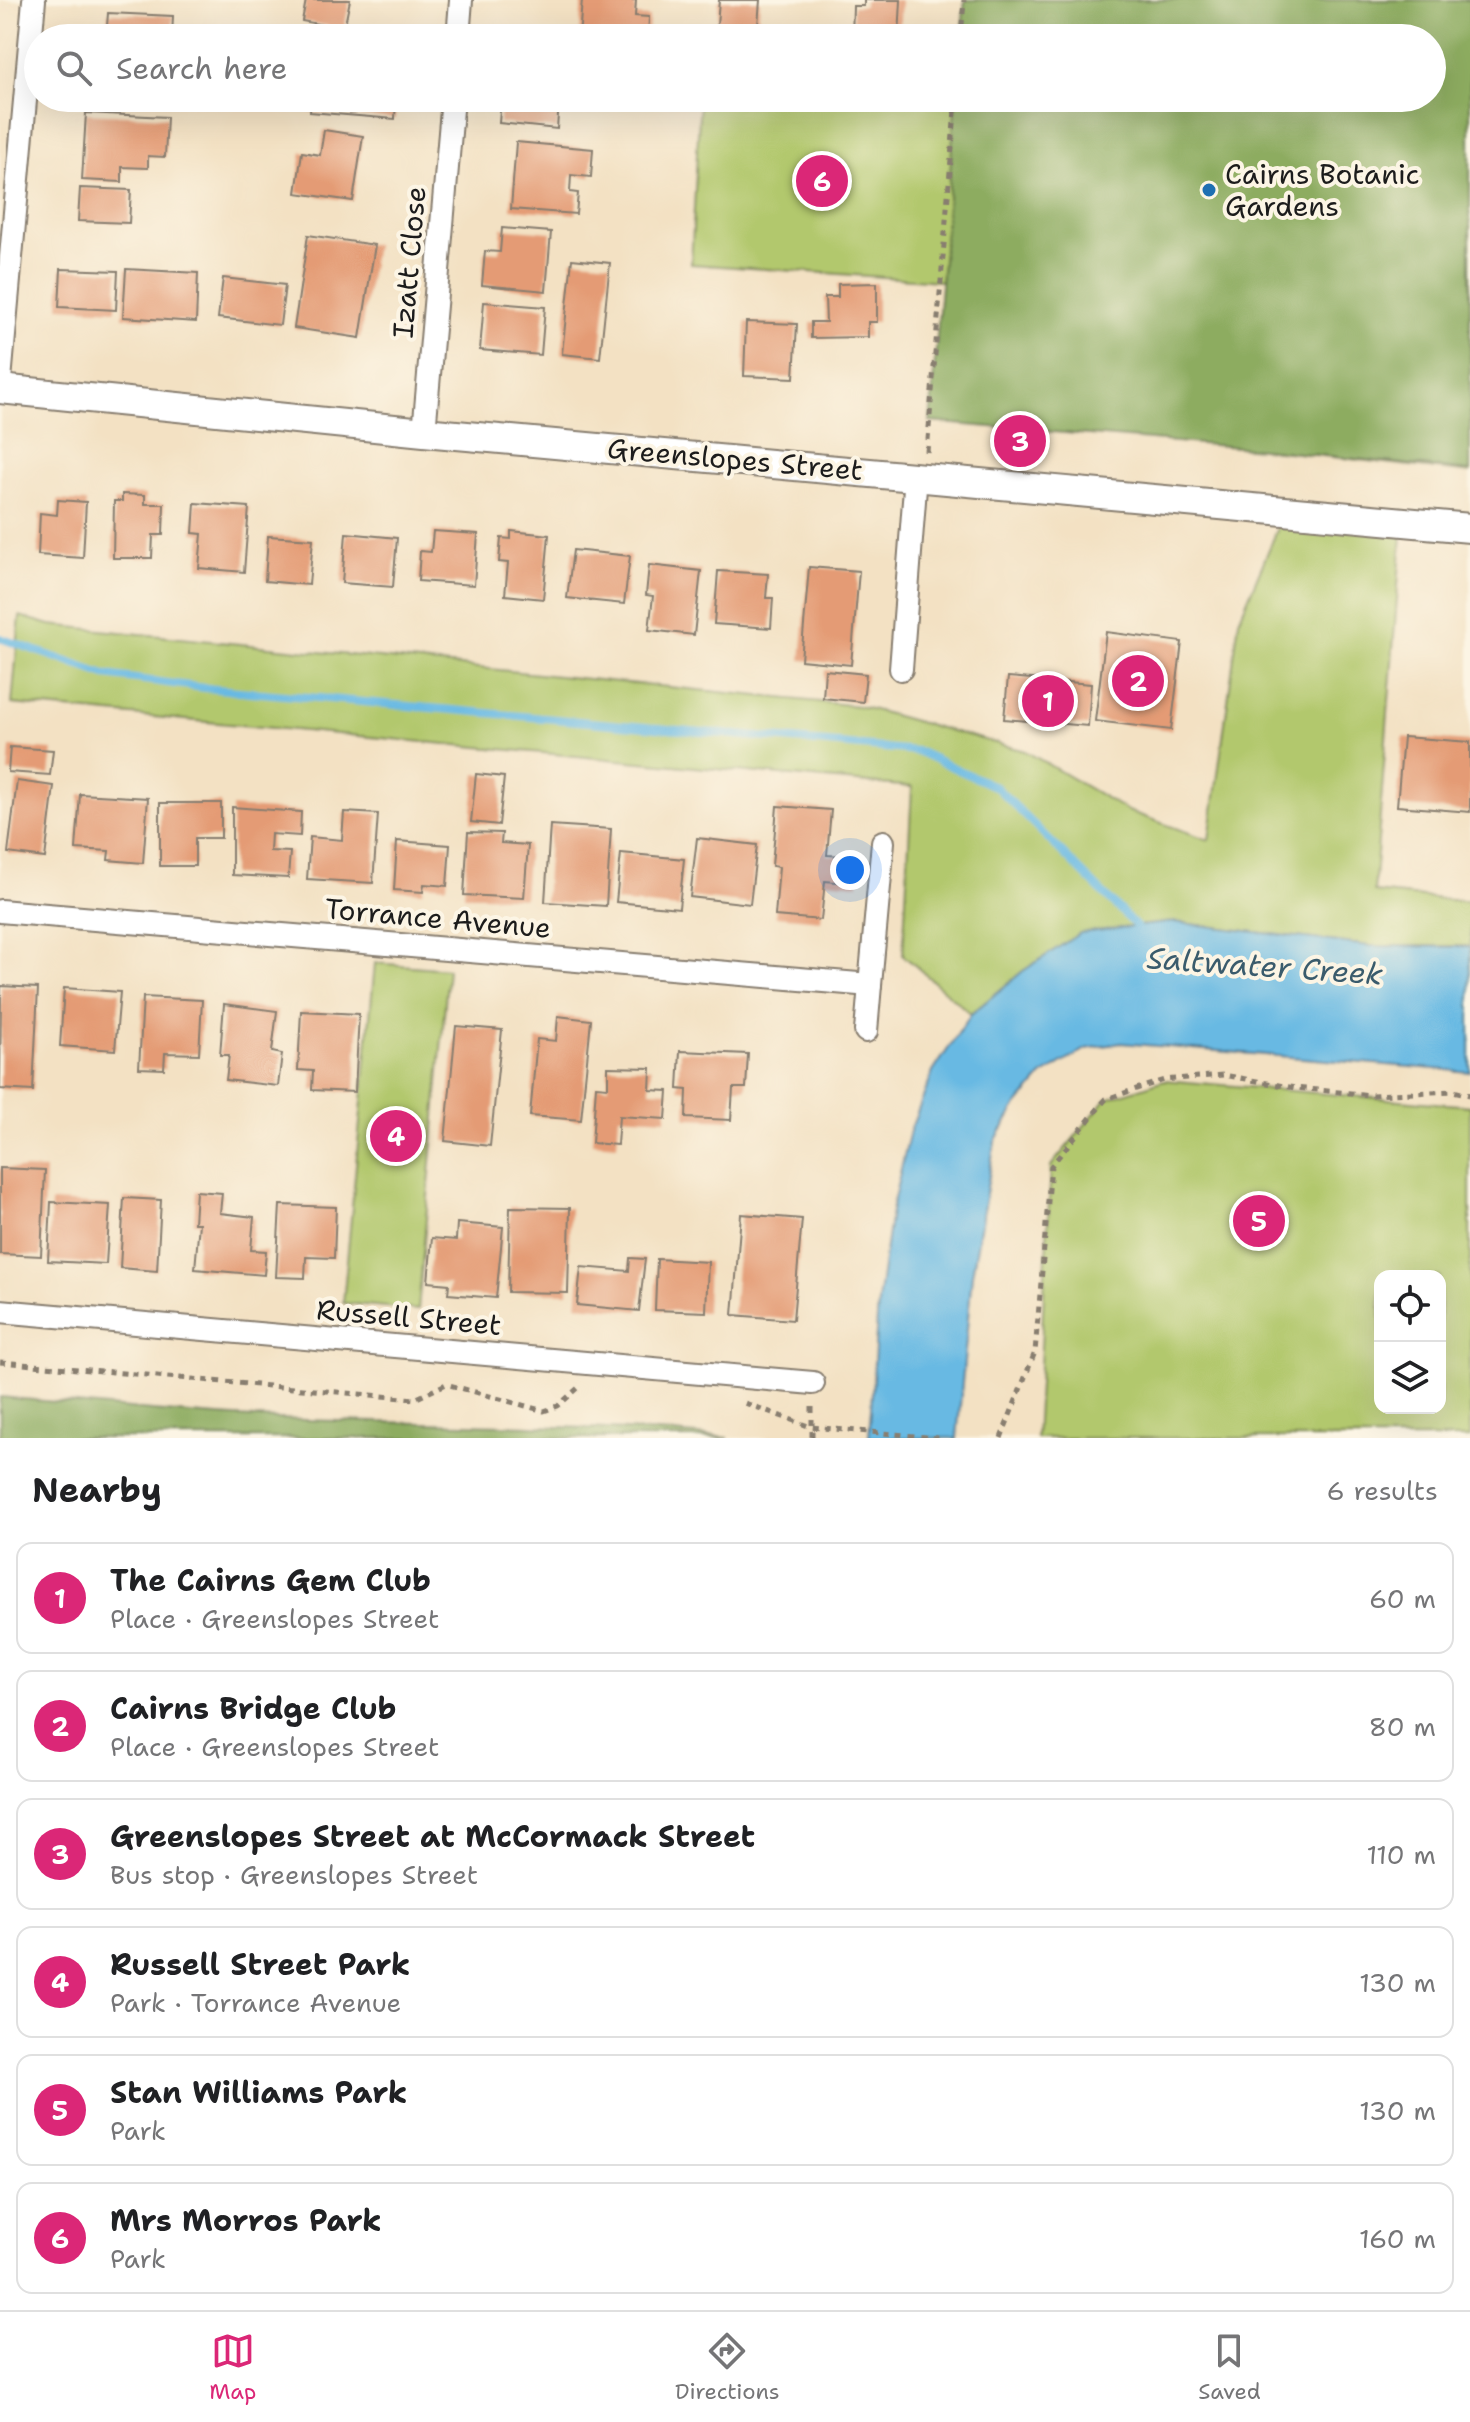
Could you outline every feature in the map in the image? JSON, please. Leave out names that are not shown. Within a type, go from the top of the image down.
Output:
[{"type":"street","points":[[32,24],[34,0]]},
{"type":"street","points":[[459,24],[461,0]]},
{"type":"street","points":[[0,380],[24,112]]},
{"type":"street","name":"Izatt Close","points":[[424,432],[452,112]]},
{"type":"street","name":"Greenslopes Street","points":[[0,389],[424,432],[1470,528]]},
{"type":"street","points":[[901,669],[921,476]]},
{"type":"street","points":[[866,1031],[883,842]]},
{"type":"street","name":"Torrance Avenue","points":[[0,911],[870,985]]},
{"type":"street","name":"Russell Street","points":[[0,1311],[813,1383]]},
{"type":"path","points":[[962,24],[964,0]]},
{"type":"path","points":[[921,476],[955,112]]},
{"type":"path","points":[[1001,1438],[1035,1352],[1051,1166],[1106,1099],[1164,1080],[1224,1075],[1295,1088],[1372,1095],[1453,1091],[1470,1095]]},
{"type":"path","points":[[0,1362],[415,1399],[446,1384],[544,1411],[558,1406],[587,1382]]},
{"type":"path","points":[[737,1400],[811,1427],[939,1438]]},
{"type":"green space","name":"Cairns Botanic Gardens","points":[[965,0],[1470,0],[1470,471],[1262,449],[930,422],[955,112],[1446,112],[1446,24],[962,24]]},
{"type":"green space","name":"Cairns Botanic Gardens","points":[[1470,0],[1470,473],[1262,449],[941,281],[691,264],[699,112],[1446,112],[1446,24]]},
{"type":"green space","points":[[1285,511],[1403,522],[1374,892],[1470,902],[1470,946],[1370,946],[1174,922],[1087,932],[1023,971],[971,1014],[903,955],[912,787],[12,704],[20,616],[50,625],[859,706],[1025,751],[1128,811],[1209,840],[1239,620]]},
{"type":"green space","points":[[375,963],[448,969],[418,1310],[343,1303]]},
{"type":"green space","points":[[1164,1080],[1470,1106],[1470,1438],[1036,1438],[1051,1166],[1106,1099]]},
{"type":"green space","points":[[0,1397],[244,1418],[560,1427],[729,1438],[0,1438]]},
{"type":"water","name":"Saltwater Creek","points":[[1174,922],[1370,946],[1470,947],[1470,1072],[1121,1043],[1086,1049],[1042,1076],[1015,1108],[995,1141],[972,1275],[957,1438],[869,1438],[878,1302],[891,1211],[910,1131],[933,1072],[971,1014],[1023,971],[1080,933]]},
{"type":"building","points":[[306,0],[350,0],[345,24],[302,21]]},
{"type":"building","points":[[582,0],[636,0],[635,16],[649,17],[649,24],[580,24]]},
{"type":"building","points":[[719,0],[760,0],[758,24],[717,24]]},
{"type":"building","points":[[864,0],[901,0],[900,24],[852,24],[853,6],[864,6]]},
{"type":"building","points":[[108,13],[173,16],[173,24],[107,24]]},
{"type":"building","points":[[310,112],[395,112],[395,119]]},
{"type":"building","points":[[500,112],[558,112],[557,129],[499,123]]},
{"type":"building","points":[[86,113],[167,117],[165,157],[148,156],[148,168],[122,167],[122,182],[82,180]]},
{"type":"building","points":[[324,130],[363,136],[353,201],[296,193],[302,152],[320,155]]},
{"type":"building","points":[[516,142],[593,149],[591,177],[571,175],[570,192],[578,193],[576,214],[511,209]]},
{"type":"building","points":[[80,188],[131,190],[129,223],[78,221]]},
{"type":"building","points":[[502,228],[551,232],[546,291],[482,285],[485,251],[500,252]]},
{"type":"building","points":[[308,235],[375,245],[360,338],[294,328]]},
{"type":"building","points":[[572,259],[610,263],[600,358],[562,354]]},
{"type":"building","points":[[61,269],[118,271],[116,310],[59,307]]},
{"type":"building","points":[[126,269],[198,273],[196,322],[123,317]]},
{"type":"building","points":[[223,278],[285,285],[280,325],[218,318]]},
{"type":"building","points":[[877,283],[877,322],[868,322],[868,337],[811,338],[811,322],[826,322],[825,297],[838,297],[838,284]]},
{"type":"building","points":[[484,302],[545,307],[541,355],[480,350]]},
{"type":"building","points":[[746,322],[797,324],[794,378],[744,376]]},
{"type":"building","points":[[122,494],[145,495],[145,504],[164,504],[163,535],[153,535],[152,558],[113,558],[114,501],[122,501]]},
{"type":"building","points":[[58,500],[86,502],[83,558],[38,555],[40,513],[57,515]]},
{"type":"building","points":[[195,503],[249,507],[244,572],[199,568],[202,534],[193,533]]},
{"type":"building","points":[[433,531],[478,534],[474,585],[418,581],[420,551],[431,552]]},
{"type":"building","points":[[511,531],[549,535],[543,599],[505,595],[508,563],[499,562],[501,538],[511,539]]},
{"type":"building","points":[[346,533],[397,538],[393,587],[342,583]]},
{"type":"building","points":[[268,536],[313,539],[309,585],[265,581]]},
{"type":"building","points":[[573,550],[630,556],[624,604],[567,598]]},
{"type":"building","points":[[649,565],[701,571],[694,635],[649,630],[653,596],[646,595]]},
{"type":"building","points":[[809,567],[859,571],[851,665],[801,660]]},
{"type":"building","points":[[718,571],[768,574],[766,598],[773,598],[771,628],[714,624]]},
{"type":"building","points":[[1106,632],[1182,642],[1171,730],[1095,721]]},
{"type":"building","points":[[825,670],[866,674],[863,702],[823,698]]},
{"type":"building","points":[[1008,677],[1091,684],[1088,726],[1004,719]]},
{"type":"building","points":[[1403,737],[1470,742],[1470,812],[1397,806]]},
{"type":"building","points":[[10,747],[53,750],[50,775],[8,772]]},
{"type":"building","points":[[476,774],[504,777],[499,825],[471,822]]},
{"type":"building","points":[[17,781],[54,786],[45,858],[8,853]]},
{"type":"building","points":[[80,794],[148,798],[143,863],[108,860],[109,851],[76,849]]},
{"type":"building","points":[[160,803],[221,803],[221,838],[195,838],[195,866],[160,866]]},
{"type":"building","points":[[777,806],[831,810],[827,855],[860,857],[858,884],[825,881],[821,920],[775,916],[779,867],[772,866]]},
{"type":"building","points":[[232,807],[301,812],[300,836],[271,834],[270,851],[290,852],[288,878],[232,875]]},
{"type":"building","points":[[344,812],[378,814],[373,883],[307,879],[310,837],[342,840]]},
{"type":"building","points":[[550,825],[611,829],[606,906],[545,902]]},
{"type":"building","points":[[468,832],[502,833],[501,843],[528,845],[524,898],[464,895]]},
{"type":"building","points":[[697,838],[757,845],[750,904],[690,897]]},
{"type":"building","points":[[397,841],[450,845],[447,886],[424,884],[423,892],[394,890]]},
{"type":"building","points":[[621,853],[684,859],[679,908],[616,902]]},
{"type":"building","points":[[1,986],[38,988],[33,1091],[0,1089]]},
{"type":"building","points":[[64,988],[120,992],[115,1050],[60,1046]]},
{"type":"building","points":[[143,997],[202,1000],[199,1054],[165,1053],[164,1069],[139,1068]]},
{"type":"building","points":[[224,1004],[277,1011],[272,1052],[282,1054],[278,1086],[226,1080],[229,1055],[220,1055]]},
{"type":"building","points":[[301,1011],[359,1014],[355,1092],[312,1090],[313,1071],[298,1070]]},
{"type":"building","points":[[558,1016],[591,1020],[581,1120],[530,1116],[537,1039],[556,1041]]},
{"type":"building","points":[[456,1026],[502,1030],[490,1146],[445,1141]]},
{"type":"building","points":[[680,1051],[748,1054],[746,1088],[733,1088],[731,1120],[686,1118],[687,1090],[678,1089]]},
{"type":"building","points":[[608,1067],[651,1068],[650,1090],[668,1091],[666,1119],[619,1116],[617,1145],[592,1143],[596,1086],[608,1087]]},
{"type":"building","points":[[0,1168],[45,1170],[41,1256],[0,1254]]},
{"type":"building","points":[[196,1191],[222,1193],[220,1213],[254,1217],[251,1250],[266,1251],[264,1275],[195,1269],[199,1223],[194,1223]]},
{"type":"building","points":[[124,1198],[161,1200],[157,1271],[120,1268]]},
{"type":"building","points":[[51,1202],[110,1205],[106,1264],[48,1261]]},
{"type":"building","points":[[280,1205],[336,1207],[334,1258],[306,1257],[305,1278],[276,1277]]},
{"type":"building","points":[[510,1207],[570,1208],[568,1293],[508,1292]]},
{"type":"building","points":[[741,1214],[802,1219],[793,1320],[733,1315]]},
{"type":"building","points":[[457,1223],[503,1227],[496,1298],[448,1294],[449,1284],[428,1282],[432,1238],[456,1240]]},
{"type":"building","points":[[630,1258],[645,1259],[639,1311],[577,1305],[581,1267],[629,1271]]},
{"type":"building","points":[[657,1259],[708,1262],[706,1312],[655,1310]]},
{"type":"waterway","points":[[0,638],[105,675],[205,688],[917,751],[996,787],[1136,926]]},
{"type":"place","name":"Mrs Morros Park","points":[[822,181]]},
{"type":"place","name":"Cairns Botanic Gardens","points":[[1209,190]]},
{"type":"place","name":"Greenslopes Street at McCormack Street","points":[[1020,441]]},
{"type":"place","name":"Cairns Bridge Club","points":[[1138,681]]},
{"type":"place","name":"The Cairns Gem Club","points":[[1048,701]]},
{"type":"place","name":"Russell Street Park","points":[[396,1136]]},
{"type":"place","name":"Stan Williams Park","points":[[1259,1221]]}]
